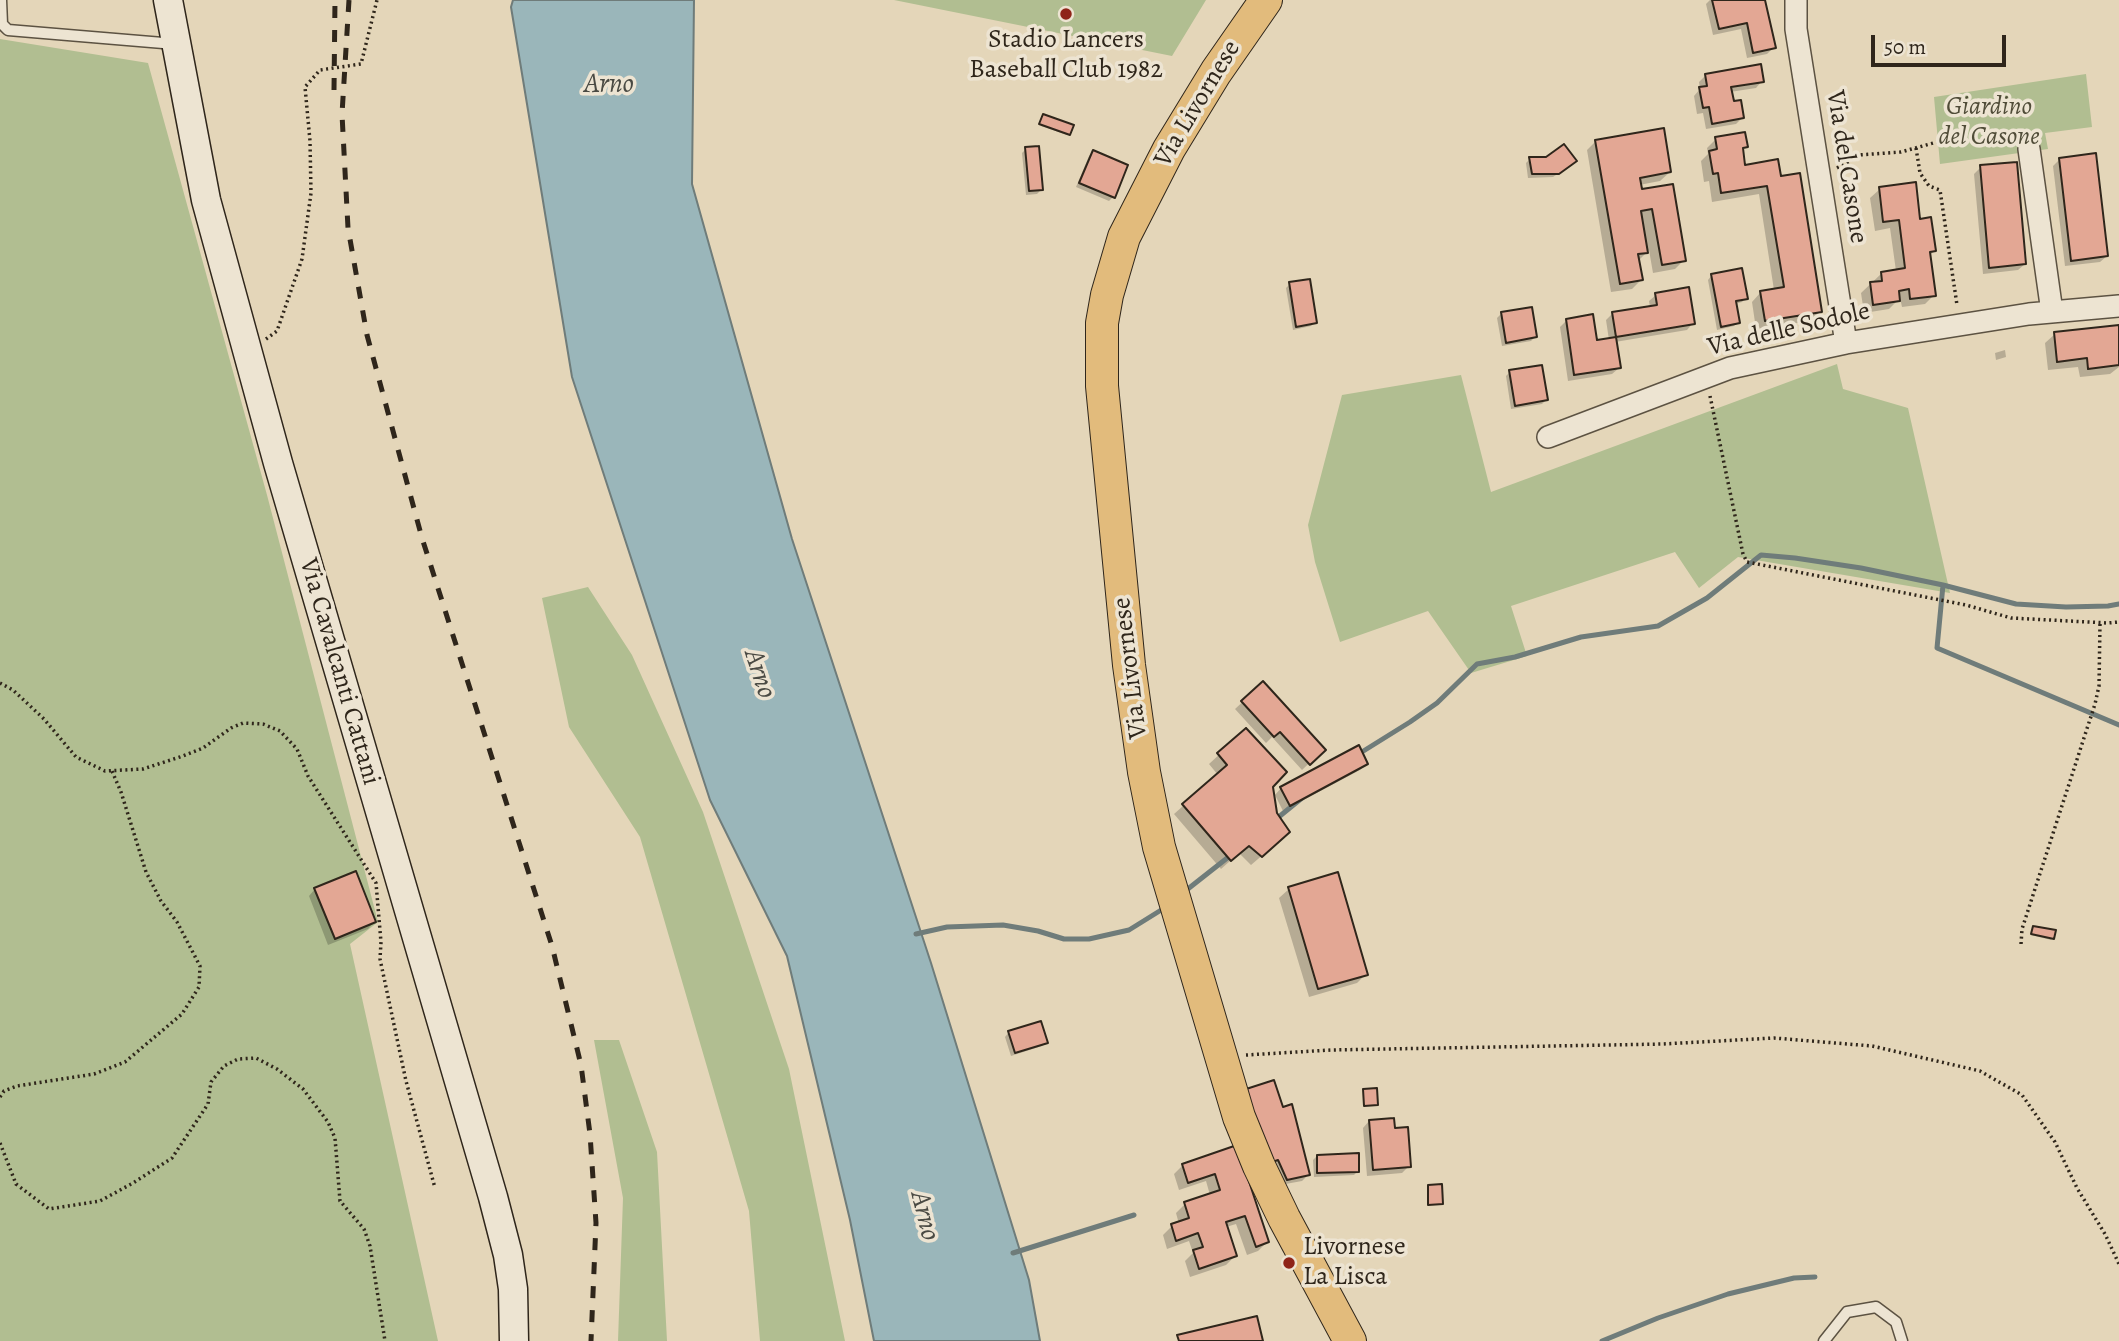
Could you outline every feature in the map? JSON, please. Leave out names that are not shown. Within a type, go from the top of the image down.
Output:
[{"type":"main road","name":"Via Livornese","points":[[1266,0],[1245,28],[1169,149],[1124,237],[1102,323],[1102,386],[1129,664],[1144,772],[1160,847],[1239,1117],[1284,1218],[1350,1341]]},
{"type":"street","name":"Via Cavalcanti Cattani","points":[[168,0],[206,200],[282,476],[508,1255],[513,1289],[514,1341]]},
{"type":"street","name":"Via del Casone","points":[[1796,0],[1796,29],[1846,343]]},
{"type":"street","points":[[2029,149],[2052,312]]},
{"type":"street","name":"Via delle Sodole","points":[[1548,437],[1730,368],[1846,343],[2052,312],[2119,306]]},
{"type":"lane","points":[[1,0],[2,24],[8,30],[176,44]]},
{"type":"lane","points":[[1824,1341],[1847,1312],[1876,1307],[1896,1322],[1902,1341]]},
{"type":"path","points":[[248,353],[277,331],[302,259],[310,193],[310,141],[305,87],[320,70],[361,64],[377,0]]},
{"type":"path","points":[[1819,176],[1857,155],[1900,152],[1945,142]]},
{"type":"path","points":[[1916,148],[1920,173],[1929,186],[1940,190],[1960,325]]},
{"type":"path","points":[[1706,377],[1746,562],[1966,605],[2011,618],[2119,622]]},
{"type":"path","points":[[2021,944],[2022,929],[2095,704],[2099,686],[2099,622]]},
{"type":"path","points":[[0,683],[13,690],[44,719],[76,757],[105,771],[143,769],[183,756],[203,748],[231,728],[243,723],[264,724],[280,731],[297,749],[308,776],[376,883],[380,959],[406,1081],[435,1188]]},
{"type":"path","points":[[0,1097],[4,1091],[17,1086],[94,1074],[125,1062],[182,1014],[199,987],[200,966],[146,872],[112,771]]},
{"type":"path","points":[[1222,1056],[1331,1050],[1663,1044],[1774,1038],[1872,1046],[1980,1071],[2022,1095],[2055,1142],[2119,1264]]},
{"type":"path","points":[[0,1143],[16,1184],[49,1209],[100,1201],[172,1158],[208,1104],[211,1082],[224,1066],[237,1059],[256,1058],[277,1069],[303,1089],[328,1122],[335,1139],[340,1201],[364,1229],[370,1246],[384,1341]]},
{"type":"green space","points":[[894,0],[1206,0],[1172,56]]},
{"type":"green space","points":[[0,39],[148,63],[267,495],[378,922],[350,944],[438,1341],[0,1341]]},
{"type":"green space","name":"Giardino del Casone","points":[[2086,74],[2092,127],[2045,133],[2048,149],[1940,164],[1934,97]]},
{"type":"green space","points":[[1837,364],[1843,389],[1908,408],[1950,593],[1738,557],[1699,588],[1675,552],[1511,606],[1527,656],[1471,673],[1428,611],[1340,642],[1315,562],[1308,525],[1342,395],[1461,375],[1491,492]]},
{"type":"green space","points":[[588,587],[632,655],[703,812],[789,1069],[845,1341],[760,1341],[749,1211],[640,837],[569,727],[542,598]]},
{"type":"green space","points":[[594,1040],[619,1040],[657,1152],[667,1341],[618,1341],[623,1198]]},
{"type":"water","name":"Arno","points":[[513,0],[694,0],[692,184],[792,539],[931,963],[1029,1280],[1040,1341],[874,1341],[850,1220],[787,956],[710,800],[572,377],[511,7]]},
{"type":"building","points":[[1712,0],[1765,0],[1776,48],[1753,53],[1747,23],[1719,29]]},
{"type":"building","points":[[1761,64],[1764,82],[1731,87],[1734,101],[1741,100],[1744,118],[1712,124],[1709,107],[1703,108],[1699,87],[1707,86],[1705,74]]},
{"type":"building","points":[[1043,114],[1074,125],[1070,135],[1039,124]]},
{"type":"building","points":[[1664,128],[1671,172],[1640,178],[1642,189],[1673,184],[1686,261],[1662,265],[1652,209],[1641,211],[1648,253],[1638,254],[1643,280],[1620,284],[1595,140]]},
{"type":"building","points":[[1745,132],[1748,147],[1743,148],[1745,165],[1778,159],[1781,176],[1800,173],[1822,312],[1765,321],[1760,291],[1784,287],[1767,186],[1721,193],[1718,173],[1713,174],[1709,151],[1717,149],[1715,137]]},
{"type":"building","points":[[1564,144],[1577,161],[1559,174],[1532,174],[1529,157],[1546,157]]},
{"type":"building","points":[[1039,146],[1043,190],[1029,191],[1025,147]]},
{"type":"building","points":[[1093,150],[1128,165],[1115,198],[1079,183]]},
{"type":"building","points":[[2096,153],[2108,256],[2071,261],[2059,158]]},
{"type":"building","points":[[2017,162],[2026,264],[1989,268],[1980,165]]},
{"type":"building","points":[[1916,182],[1920,219],[1931,217],[1936,251],[1930,252],[1936,296],[1910,299],[1909,289],[1899,291],[1900,301],[1873,305],[1870,282],[1882,281],[1881,272],[1905,268],[1899,220],[1883,222],[1879,187]]},
{"type":"building","points":[[1742,268],[1748,299],[1736,301],[1740,323],[1721,327],[1711,274]]},
{"type":"building","points":[[1310,279],[1317,323],[1296,327],[1289,282]]},
{"type":"building","points":[[1689,287],[1695,324],[1616,337],[1612,312],[1657,305],[1655,293]]},
{"type":"building","points":[[1532,307],[1537,337],[1506,343],[1501,312]]},
{"type":"building","points":[[1593,314],[1597,340],[1616,337],[1621,368],[1574,375],[1566,319]]},
{"type":"building","points":[[2119,325],[2119,365],[2088,369],[2087,358],[2057,362],[2054,332]]},
{"type":"building","points":[[1542,365],[1548,400],[1515,406],[1509,370]]},
{"type":"building","points":[[1263,681],[1326,750],[1310,765],[1280,732],[1274,737],[1241,701]]},
{"type":"building","points":[[1246,728],[1287,772],[1273,787],[1277,813],[1290,832],[1262,857],[1249,846],[1231,861],[1182,804],[1227,765],[1217,753]]},
{"type":"building","points":[[1359,745],[1368,764],[1290,806],[1280,787]]},
{"type":"building","points":[[356,871],[376,922],[335,939],[314,888]]},
{"type":"building","points":[[1338,872],[1368,975],[1318,989],[1288,887]]},
{"type":"building","points":[[2033,926],[2056,930],[2054,939],[2031,934]]},
{"type":"building","points":[[1041,1021],[1048,1043],[1015,1053],[1008,1031]]},
{"type":"building","points":[[1274,1080],[1283,1107],[1292,1104],[1310,1175],[1287,1180],[1278,1160],[1269,1163],[1243,1090]]},
{"type":"building","points":[[1377,1088],[1378,1105],[1364,1106],[1363,1089]]},
{"type":"building","points":[[1394,1118],[1395,1128],[1408,1127],[1411,1167],[1373,1170],[1369,1120]]},
{"type":"building","points":[[1237,1145],[1269,1242],[1256,1247],[1245,1216],[1226,1222],[1237,1256],[1199,1269],[1193,1250],[1203,1247],[1198,1233],[1176,1241],[1171,1224],[1189,1218],[1184,1202],[1220,1190],[1215,1174],[1188,1183],[1182,1164]]},
{"type":"building","points":[[1359,1153],[1359,1172],[1317,1173],[1317,1155]]},
{"type":"building","points":[[1442,1184],[1443,1204],[1428,1205],[1428,1185]]},
{"type":"building","points":[[1257,1316],[1263,1341],[1179,1341],[1177,1335]]},
{"type":"waterway","points":[[1357,755],[1437,703],[1477,664],[1515,657],[1581,637],[1658,626],[1707,598],[1761,555],[1861,568],[2016,604],[2066,607],[2119,604]]},
{"type":"waterway","points":[[1943,585],[1937,648],[2119,725]]},
{"type":"waterway","points":[[1275,820],[1302,798]]},
{"type":"waterway","points":[[1184,892],[1231,855]]},
{"type":"waterway","points":[[916,934],[947,927],[1003,925],[1064,939],[1089,939],[1129,930],[1166,907]]},
{"type":"waterway","points":[[1013,1253],[1134,1215]]},
{"type":"waterway","points":[[1602,1341],[1728,1294],[1794,1278],[1815,1277]]},
{"type":"railway","points":[[334,90],[335,0]]},
{"type":"railway","points":[[349,0],[342,114],[348,228],[367,335],[422,538],[552,946],[581,1065],[590,1134],[596,1223],[591,1341]]},
{"type":"place","name":"Stadio Lancers Baseball Club 1982","points":[[1066,14]]},
{"type":"place","name":"Livornese La Lisca","points":[[1289,1263]]}]
